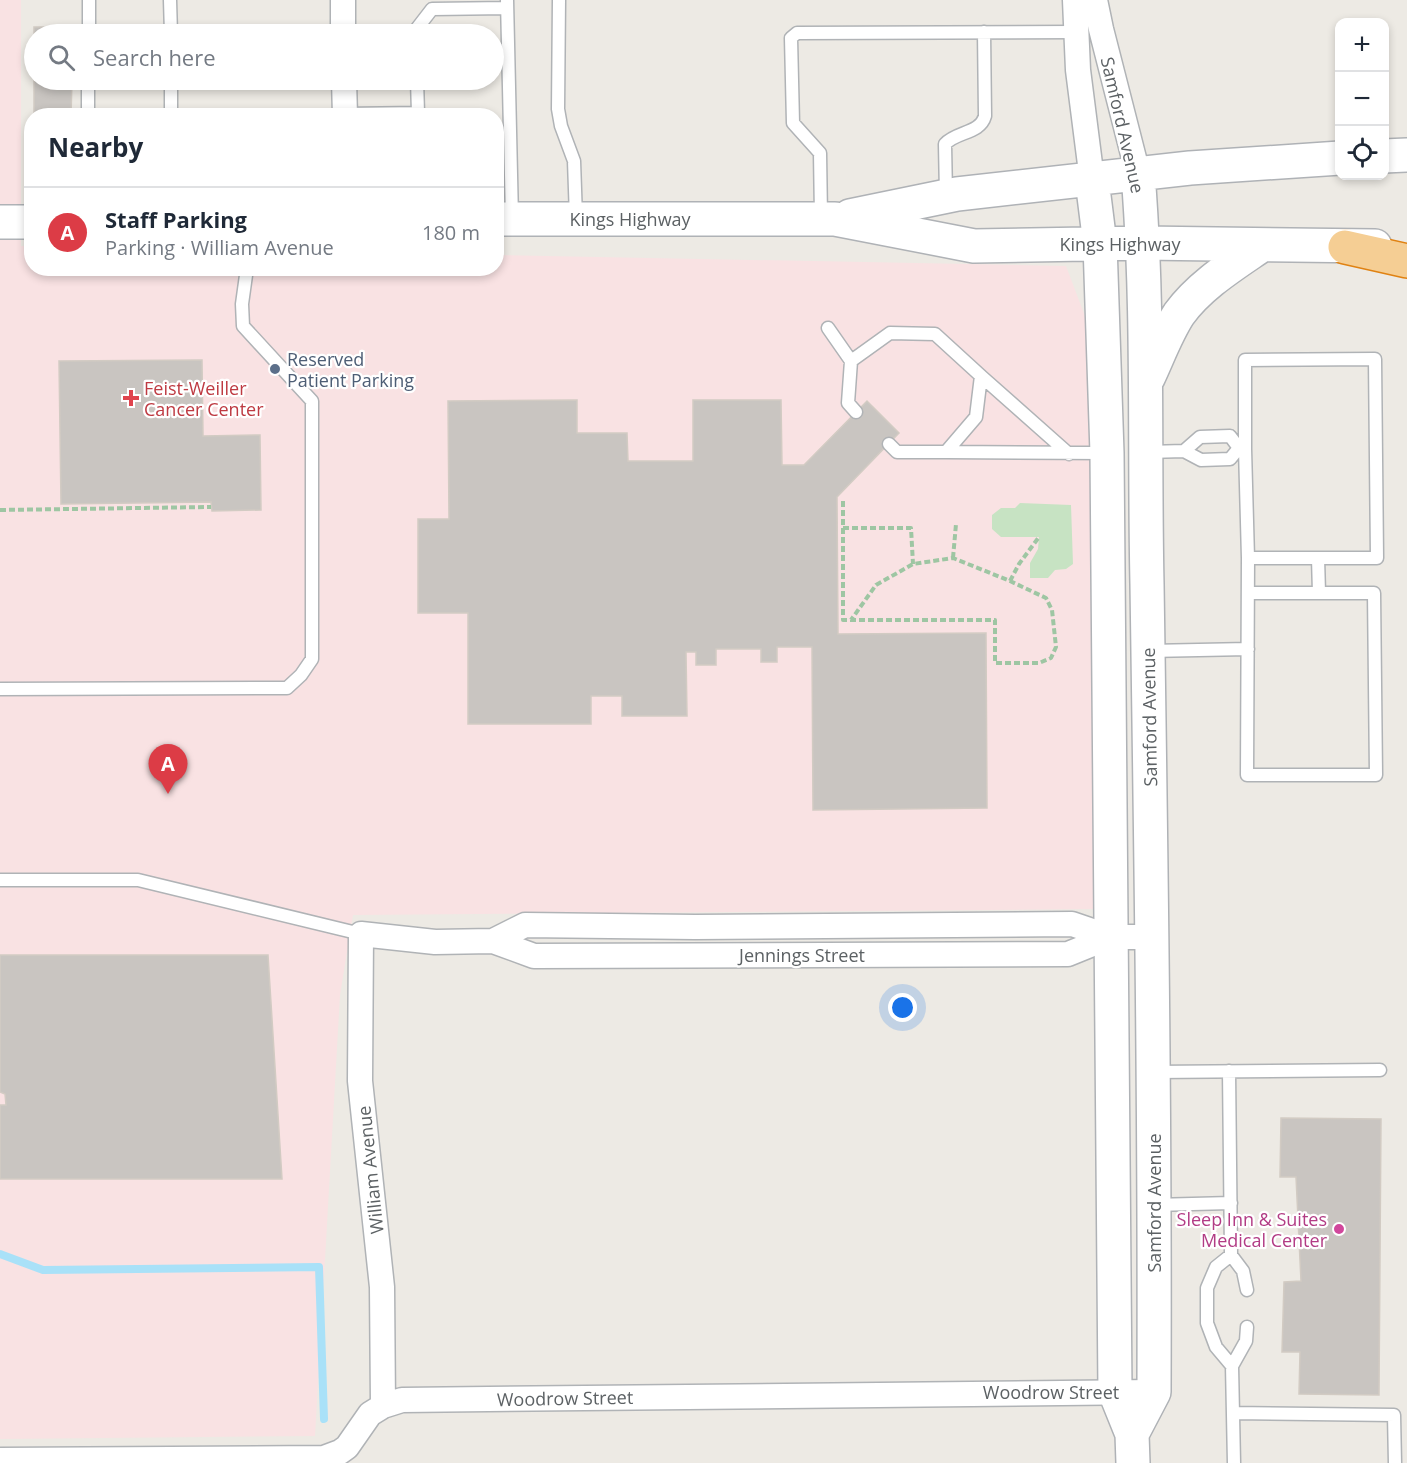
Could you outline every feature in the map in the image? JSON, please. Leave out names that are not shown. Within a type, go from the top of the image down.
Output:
[{"type":"highway","points":[[1345,247],[1407,261]]},
{"type":"street","points":[[343,0],[343,24]]},
{"type":"street","name":"Samford Avenue","points":[[1075,0],[1078,70],[1100,244],[1107,453],[1115,1392],[1132,1448]]},
{"type":"street","name":"Samford Avenue","points":[[1095,0],[1138,174],[1143,243],[1144,452],[1153,936],[1154,1392],[1132,1448]]},
{"type":"street","points":[[1076,32],[1101,29]]},
{"type":"street","points":[[344,90],[344,108]]},
{"type":"street","points":[[1389,156],[1407,155]]},
{"type":"street","name":"Kings Highway","points":[[828,219],[946,196],[1138,174],[1335,158]]},
{"type":"street","name":"Kings Highway","points":[[504,219],[828,219],[974,246],[1143,243],[1407,246]]},
{"type":"street","points":[[0,222],[24,222]]},
{"type":"street","points":[[1144,388],[1164,341],[1180,314],[1202,289],[1262,245]]},
{"type":"street","points":[[1107,453],[1144,452]]},
{"type":"street","name":"Jennings Street","points":[[493,941],[525,926],[1072,924],[1110,937],[1153,936]]},
{"type":"street","points":[[693,955],[695,927]]},
{"type":"street","name":"Jennings Street","points":[[361,934],[435,942],[493,941],[534,956],[1068,954],[1110,937]]},
{"type":"street","name":"William Avenue","points":[[361,934],[360,1081],[382,1287],[383,1406]]},
{"type":"street","points":[[1111,1074],[1154,1072]]},
{"type":"street","name":"Woodrow Street","points":[[383,1406],[402,1401],[426,1400],[1154,1392]]},
{"type":"street","points":[[0,1460],[324,1458],[347,1447],[370,1414],[383,1406]]},
{"type":"lane","points":[[89,0],[89,24]]},
{"type":"lane","points":[[170,0],[171,24]]},
{"type":"lane","points":[[559,0],[558,109],[561,126],[574,161],[576,219]]},
{"type":"lane","points":[[420,24],[432,9],[507,4],[504,219]]},
{"type":"lane","points":[[946,196],[945,144],[979,127],[985,116],[984,32]]},
{"type":"lane","points":[[828,219],[819,153],[793,123],[791,38],[793,35],[797,33],[1076,32]]},
{"type":"lane","points":[[88,90],[88,108]]},
{"type":"lane","points":[[171,90],[171,108]]},
{"type":"lane","points":[[417,90],[418,108]]},
{"type":"lane","points":[[0,689],[287,688],[301,675],[312,659],[312,401],[243,326],[242,304],[246,276]]},
{"type":"lane","points":[[828,328],[851,361],[848,403],[856,412]]},
{"type":"lane","points":[[851,361],[890,333],[935,334],[1069,454]]},
{"type":"lane","points":[[1248,558],[1377,558],[1375,359],[1245,360],[1242,448],[1248,558],[1247,775],[1376,775],[1374,593],[1248,593]]},
{"type":"lane","points":[[946,452],[976,417],[981,376]]},
{"type":"lane","points":[[1184,450],[1200,437],[1230,436],[1242,448]]},
{"type":"lane","points":[[889,444],[897,452],[1107,453]]},
{"type":"lane","points":[[1144,452],[1184,450],[1201,460],[1230,459],[1242,448]]},
{"type":"lane","points":[[1318,558],[1319,593]]},
{"type":"lane","points":[[1148,651],[1248,649]]},
{"type":"lane","points":[[0,880],[138,880],[361,934]]},
{"type":"lane","points":[[1154,1072],[1380,1070]]},
{"type":"lane","points":[[1229,1071],[1232,1255],[1243,1271],[1247,1290]]},
{"type":"lane","points":[[1154,1205],[1231,1203]]},
{"type":"lane","points":[[1232,1255],[1216,1267],[1207,1288],[1207,1323],[1216,1347],[1232,1366]]},
{"type":"lane","points":[[1234,1463],[1232,1366],[1246,1341],[1247,1327]]},
{"type":"lane","points":[[1233,1413],[1394,1415],[1395,1463]]},
{"type":"path","points":[[843,501],[843,620],[851,620],[995,620],[995,663],[1039,663],[1051,658],[1056,647],[1052,610],[1046,597],[953,558],[913,564],[876,585],[851,620]]},
{"type":"path","points":[[0,510],[211,507]]},
{"type":"path","points":[[953,558],[956,524]]},
{"type":"path","points":[[843,528],[911,528],[913,564]]},
{"type":"path","points":[[1010,580],[1040,537]]},
{"type":"shaded area","points":[[0,0],[21,0],[21,246],[24,246],[24,276],[504,276],[504,255],[1066,266],[1088,324],[1096,909],[353,915],[340,995],[315,1436],[0,1439]]},
{"type":"green space","points":[[1020,503],[1071,505],[1073,564],[1066,569],[1055,570],[1048,578],[1030,578],[1030,563],[1038,549],[1039,537],[1001,537],[992,529],[992,515],[1001,508],[1015,508]]},
{"type":"building","points":[[34,90],[72,90],[71,108],[34,108]]},
{"type":"building","name":"Feist-Weiller Cancer Center","points":[[202,360],[203,436],[260,435],[261,510],[212,511],[211,502],[61,504],[59,361]]},
{"type":"building","points":[[577,400],[577,433],[627,433],[628,461],[693,461],[693,400],[781,400],[782,465],[804,465],[867,401],[899,433],[837,497],[838,634],[986,633],[987,808],[813,810],[812,647],[777,647],[777,662],[761,662],[761,649],[716,649],[716,665],[696,665],[696,652],[686,652],[687,716],[622,716],[622,696],[591,696],[591,724],[468,724],[468,613],[418,613],[418,519],[449,519],[448,401]]},
{"type":"building","points":[[0,955],[268,955],[282,1179],[0,1179],[0,1105],[6,1105],[5,1094],[0,1092]]},
{"type":"building","name":"Sleep Inn & Suites Medical Center","points":[[1281,1118],[1381,1119],[1379,1395],[1299,1394],[1300,1352],[1282,1352],[1284,1282],[1301,1281],[1296,1177],[1280,1177]]},
{"type":"waterway","points":[[0,1254],[43,1270],[319,1267],[324,1419]]},
{"type":"place","name":"Reserved Patient Parking","points":[[275,369]]},
{"type":"place","name":"Feist-Weiller Cancer Center","points":[[131,398]]},
{"type":"place","name":"Staff Parking","points":[[168,794]]},
{"type":"place","name":"Sleep Inn & Suites Medical Center","points":[[1339,1229]]}]
